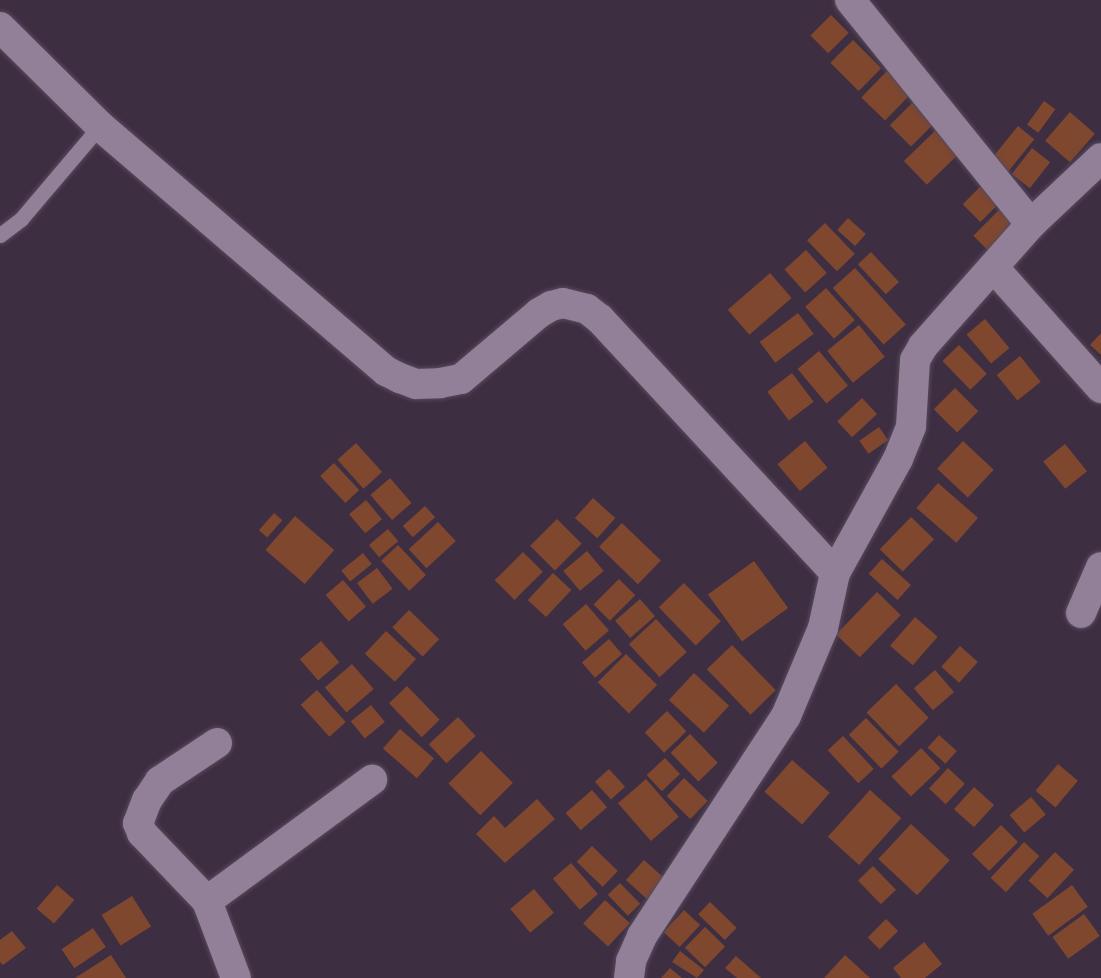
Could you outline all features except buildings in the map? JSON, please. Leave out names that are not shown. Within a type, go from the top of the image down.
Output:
[{"type":"street","points":[[850,0],[1031,224]]},
{"type":"street","points":[[0,27],[100,126],[386,371],[400,378],[416,384],[461,379],[539,313],[551,306],[563,303],[587,309],[600,319],[835,573]]},
{"type":"street","points":[[629,978],[631,961],[642,936],[786,716],[823,628],[835,573],[898,459],[911,426],[915,360],[923,346],[1031,224],[1101,158]]},
{"type":"street","points":[[994,268],[1101,388]]},
{"type":"street","points":[[1081,613],[1101,567]]},
{"type":"street","points":[[217,743],[160,781],[147,800],[138,823],[142,833],[207,901],[236,978]]},
{"type":"street","points":[[207,901],[372,780]]},
{"type":"lane","points":[[0,235],[21,219],[100,126]]}]
